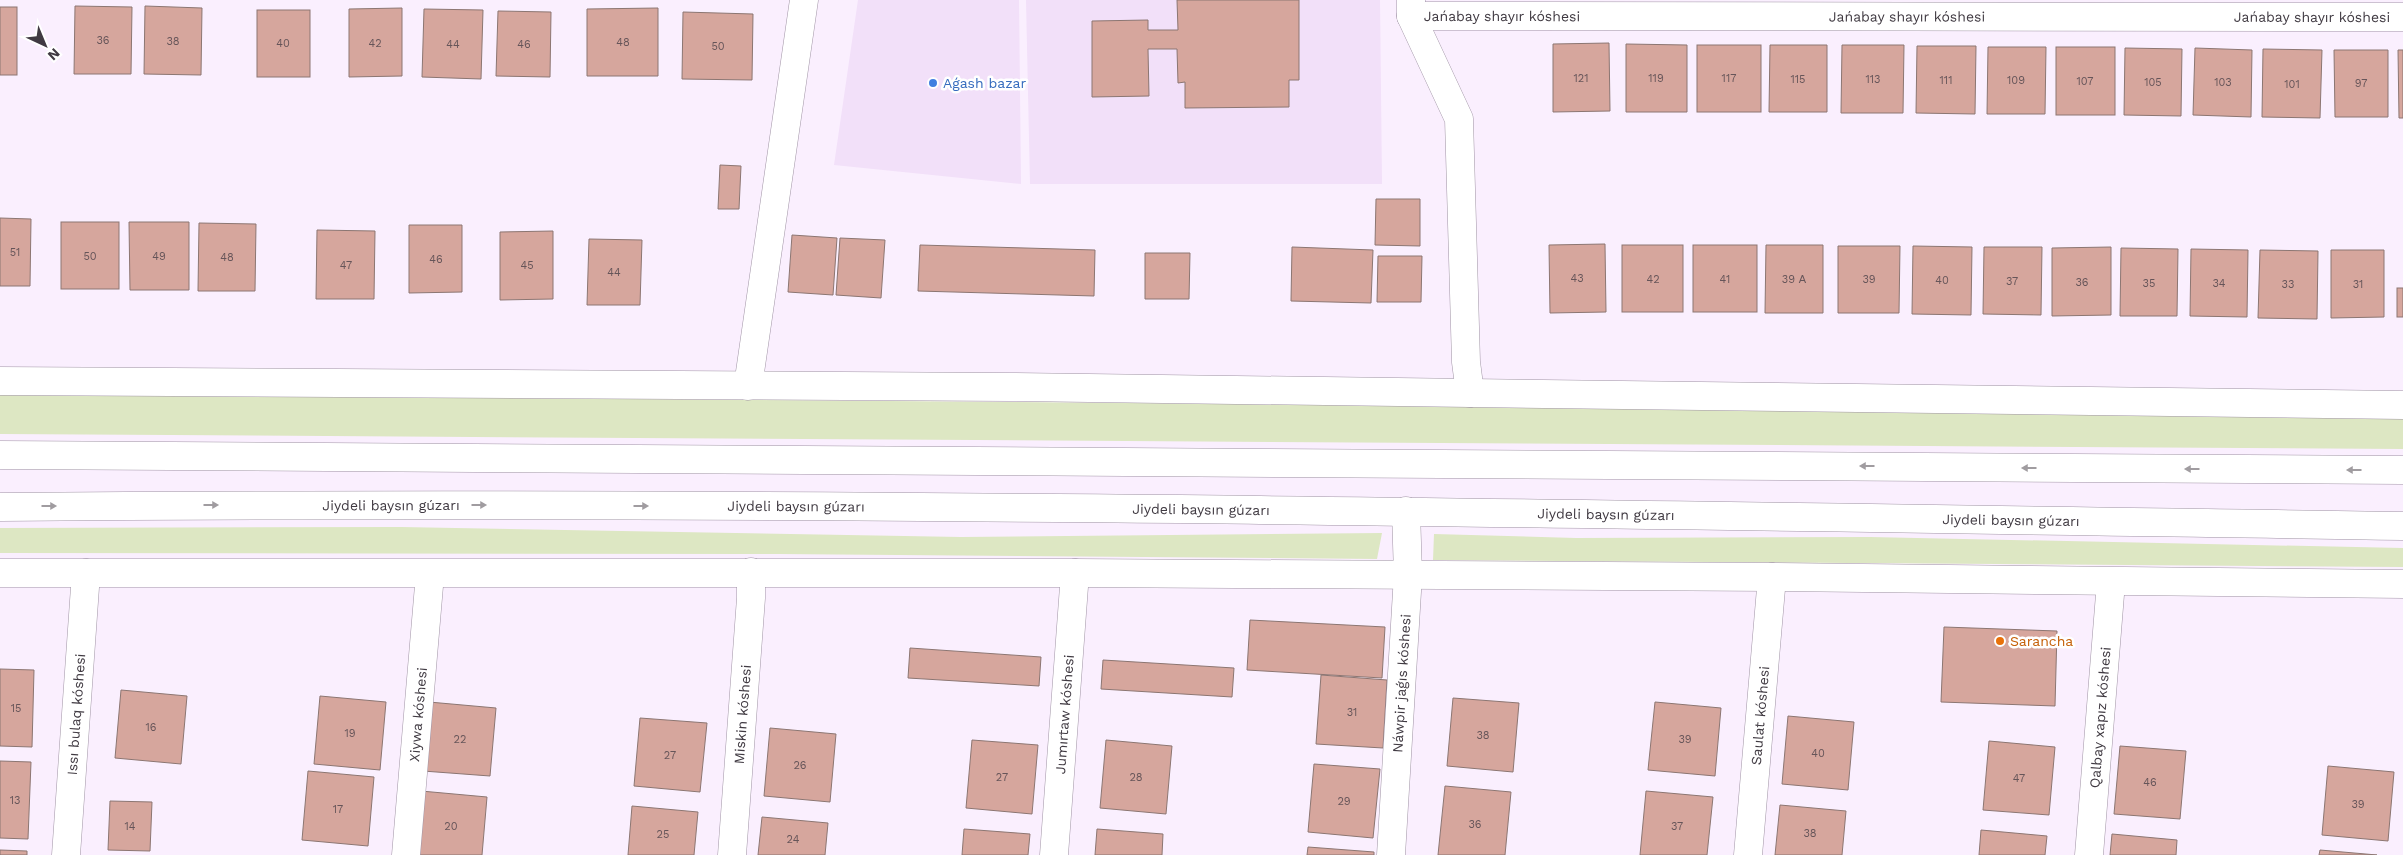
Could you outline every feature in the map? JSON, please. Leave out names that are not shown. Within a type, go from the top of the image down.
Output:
[{"type":"street","points":[[748,386],[804,0]]},
{"type":"street","points":[[1411,8],[1459,119],[1466,362],[1470,393]]},
{"type":"street","name":"Jańabay shayır kóshesi","points":[[1411,8],[2403,17]]},
{"type":"street","points":[[0,381],[1470,393],[2403,405]]},
{"type":"street","points":[[0,455],[2403,470]]},
{"type":"street","name":"Jiydeli baysın gúzarı","points":[[0,506],[330,504],[1406,511],[2403,526]]},
{"type":"street","name":"Náwpir jaǵıs kóshesi","points":[[1391,855],[1408,575],[1406,511]]},
{"type":"street","name":"Miskin kóshesi","points":[[732,855],[751,598],[751,572]]},
{"type":"street","points":[[0,573],[1075,573],[1772,577],[2403,584]]},
{"type":"street","name":"Issı bulaq kóshesi","points":[[66,855],[86,573]]},
{"type":"street","name":"Jumırtaw kóshesi","points":[[1054,855],[1075,573]]},
{"type":"street","name":"Xiywa kóshesi","points":[[406,855],[430,574]]},
{"type":"street","name":"Saulat kóshesi","points":[[1748,855],[1772,577]]},
{"type":"street","name":"Qalbay xapız kóshesi","points":[[2089,855],[2111,582]]},
{"type":"shaded area","name":"Aǵash bazar","points":[[858,0],[1019,0],[1021,184],[834,165]]},
{"type":"shaded area","points":[[1026,0],[1380,0],[1382,184],[1030,184]]},
{"type":"green space","points":[[0,394],[1507,406],[2403,418],[2403,449],[0,434]]},
{"type":"green space","points":[[401,527],[961,537],[1382,533],[1377,559],[778,554],[0,553],[0,528]]},
{"type":"green space","points":[[1434,534],[1576,538],[1870,537],[2403,548],[2403,567],[1433,560]]},
{"type":"building","points":[[1177,0],[1299,0],[1299,80],[1289,80],[1289,107],[1185,108],[1185,82],[1178,83],[1177,49],[1148,49],[1149,96],[1092,97],[1092,21],[1148,20],[1148,30],[1178,30]]},
{"type":"building","points":[[75,6],[132,7],[131,74],[74,74]]},
{"type":"building","points":[[145,6],[202,8],[201,75],[144,74]]},
{"type":"building","points":[[0,7],[17,7],[17,75],[0,75]]},
{"type":"building","points":[[402,8],[402,76],[349,77],[349,9]]},
{"type":"building","points":[[658,8],[658,76],[587,76],[587,9]]},
{"type":"building","points":[[424,9],[483,10],[481,79],[422,77]]},
{"type":"building","points":[[257,10],[310,10],[310,77],[257,77]]},
{"type":"building","points":[[498,11],[551,12],[550,77],[496,76]]},
{"type":"building","points":[[683,12],[753,14],[752,80],[682,79]]},
{"type":"building","points":[[1609,43],[1610,111],[1553,112],[1553,44]]},
{"type":"building","points":[[1626,44],[1687,45],[1687,112],[1626,112]]},
{"type":"building","points":[[1697,45],[1761,45],[1761,112],[1697,112]]},
{"type":"building","points":[[1770,45],[1827,45],[1827,112],[1769,112]]},
{"type":"building","points":[[1842,45],[1904,45],[1903,113],[1841,113]]},
{"type":"building","points":[[1917,46],[1976,46],[1975,114],[1916,113]]},
{"type":"building","points":[[1988,47],[2046,47],[2045,114],[1987,114]]},
{"type":"building","points":[[2056,47],[2115,47],[2115,115],[2056,115]]},
{"type":"building","points":[[2125,48],[2182,49],[2181,116],[2124,115]]},
{"type":"building","points":[[2195,48],[2252,50],[2251,117],[2193,115]]},
{"type":"building","points":[[2263,49],[2322,50],[2320,118],[2262,117]]},
{"type":"building","points":[[2334,50],[2388,50],[2388,117],[2335,117]]},
{"type":"building","points":[[2398,50],[2403,50],[2403,118],[2399,118]]},
{"type":"building","points":[[720,165],[741,166],[739,209],[718,209]]},
{"type":"building","points":[[1376,199],[1420,199],[1420,246],[1375,245]]},
{"type":"building","points":[[0,218],[31,219],[30,286],[0,286]]},
{"type":"building","points":[[61,222],[119,222],[119,289],[61,289]]},
{"type":"building","points":[[129,222],[189,222],[189,290],[130,290]]},
{"type":"building","points":[[199,223],[256,224],[255,291],[198,291]]},
{"type":"building","points":[[409,225],[462,225],[462,292],[409,293]]},
{"type":"building","points":[[317,230],[375,231],[374,299],[316,299]]},
{"type":"building","points":[[553,231],[553,299],[500,300],[500,232]]},
{"type":"building","points":[[792,235],[837,238],[833,295],[788,292]]},
{"type":"building","points":[[840,238],[885,240],[881,298],[836,295]]},
{"type":"building","points":[[589,239],[642,240],[640,305],[587,305]]},
{"type":"building","points":[[1605,244],[1606,312],[1550,313],[1549,245]]},
{"type":"building","points":[[920,245],[1095,250],[1094,296],[918,291]]},
{"type":"building","points":[[1622,245],[1683,245],[1683,312],[1622,312]]},
{"type":"building","points":[[1693,245],[1757,245],[1757,312],[1693,312]]},
{"type":"building","points":[[1766,245],[1823,245],[1823,313],[1765,313]]},
{"type":"building","points":[[1838,246],[1900,246],[1899,313],[1838,313]]},
{"type":"building","points":[[1913,246],[1972,247],[1971,315],[1912,314]]},
{"type":"building","points":[[1292,247],[1373,250],[1371,303],[1291,301]]},
{"type":"building","points":[[1984,247],[2042,247],[2041,315],[1983,314]]},
{"type":"building","points":[[2111,247],[2111,315],[2052,316],[2052,248]]},
{"type":"building","points":[[2121,248],[2178,249],[2177,316],[2120,316]]},
{"type":"building","points":[[2191,249],[2248,250],[2247,317],[2190,316]]},
{"type":"building","points":[[2260,250],[2318,251],[2317,319],[2258,318]]},
{"type":"building","points":[[2331,250],[2384,250],[2384,317],[2331,318]]},
{"type":"building","points":[[1145,253],[1190,253],[1189,299],[1145,299]]},
{"type":"building","points":[[1378,256],[1422,256],[1421,302],[1377,302]]},
{"type":"building","points":[[2397,288],[2403,288],[2403,317],[2397,317]]},
{"type":"building","points":[[1250,620],[1385,627],[1382,678],[1247,670]]},
{"type":"building","points":[[1944,627],[2057,631],[2055,706],[1941,702]]},
{"type":"building","points":[[910,648],[1041,657],[1039,686],[908,678]]},
{"type":"building","points":[[1103,660],[1234,668],[1232,697],[1101,689]]},
{"type":"building","points":[[0,669],[34,670],[32,747],[0,746]]},
{"type":"building","points":[[1321,675],[1387,680],[1383,748],[1316,744]]},
{"type":"building","points":[[121,690],[187,696],[181,764],[115,758]]},
{"type":"building","points":[[320,696],[386,702],[380,770],[314,764]]},
{"type":"building","points":[[1453,698],[1519,703],[1513,772],[1447,766]]},
{"type":"building","points":[[429,702],[496,708],[490,776],[423,771]]},
{"type":"building","points":[[1655,702],[1721,708],[1715,776],[1648,770]]},
{"type":"building","points":[[1788,716],[1854,722],[1848,790],[1782,784]]},
{"type":"building","points":[[640,718],[707,723],[700,792],[634,786]]},
{"type":"building","points":[[770,728],[836,734],[830,802],[764,796]]},
{"type":"building","points":[[972,740],[1038,745],[1032,814],[966,808]]},
{"type":"building","points":[[1106,740],[1172,746],[1166,814],[1100,808]]},
{"type":"building","points":[[1989,741],[2055,747],[2049,815],[1983,810]]},
{"type":"building","points":[[2120,746],[2186,751],[2180,819],[2114,814]]},
{"type":"building","points":[[0,761],[31,762],[28,839],[0,838]]},
{"type":"building","points":[[1314,764],[1380,769],[1373,838],[1308,832]]},
{"type":"building","points":[[2328,766],[2394,772],[2388,841],[2322,835]]},
{"type":"building","points":[[308,771],[374,777],[368,846],[302,840]]},
{"type":"building","points":[[1445,786],[1511,792],[1505,855],[1438,855]]},
{"type":"building","points":[[421,791],[487,797],[482,855],[415,855]]},
{"type":"building","points":[[1646,791],[1713,797],[1707,855],[1640,855]]},
{"type":"building","points":[[110,801],[152,802],[150,851],[108,850]]},
{"type":"building","points":[[1780,805],[1846,811],[1842,855],[1775,855]]},
{"type":"building","points":[[632,806],[698,812],[694,855],[628,855]]},
{"type":"building","points":[[762,817],[828,823],[825,855],[758,855]]},
{"type":"building","points":[[964,829],[1030,834],[1028,855],[962,855]]},
{"type":"building","points":[[1097,829],[1163,834],[1162,855],[1095,855]]},
{"type":"building","points":[[1981,830],[2047,836],[2045,855],[1979,855]]},
{"type":"building","points":[[2112,834],[2177,840],[2176,855],[2110,855]]},
{"type":"building","points":[[1308,847],[1374,852],[1374,855],[1307,855]]},
{"type":"building","points":[[0,850],[27,851],[27,855],[0,855]]},
{"type":"building","points":[[2320,850],[2377,855],[2319,855]]},
{"type":"place","name":"Aǵash bazar","points":[[933,83]]},
{"type":"place","name":"Sarancha","points":[[2000,641]]}]
